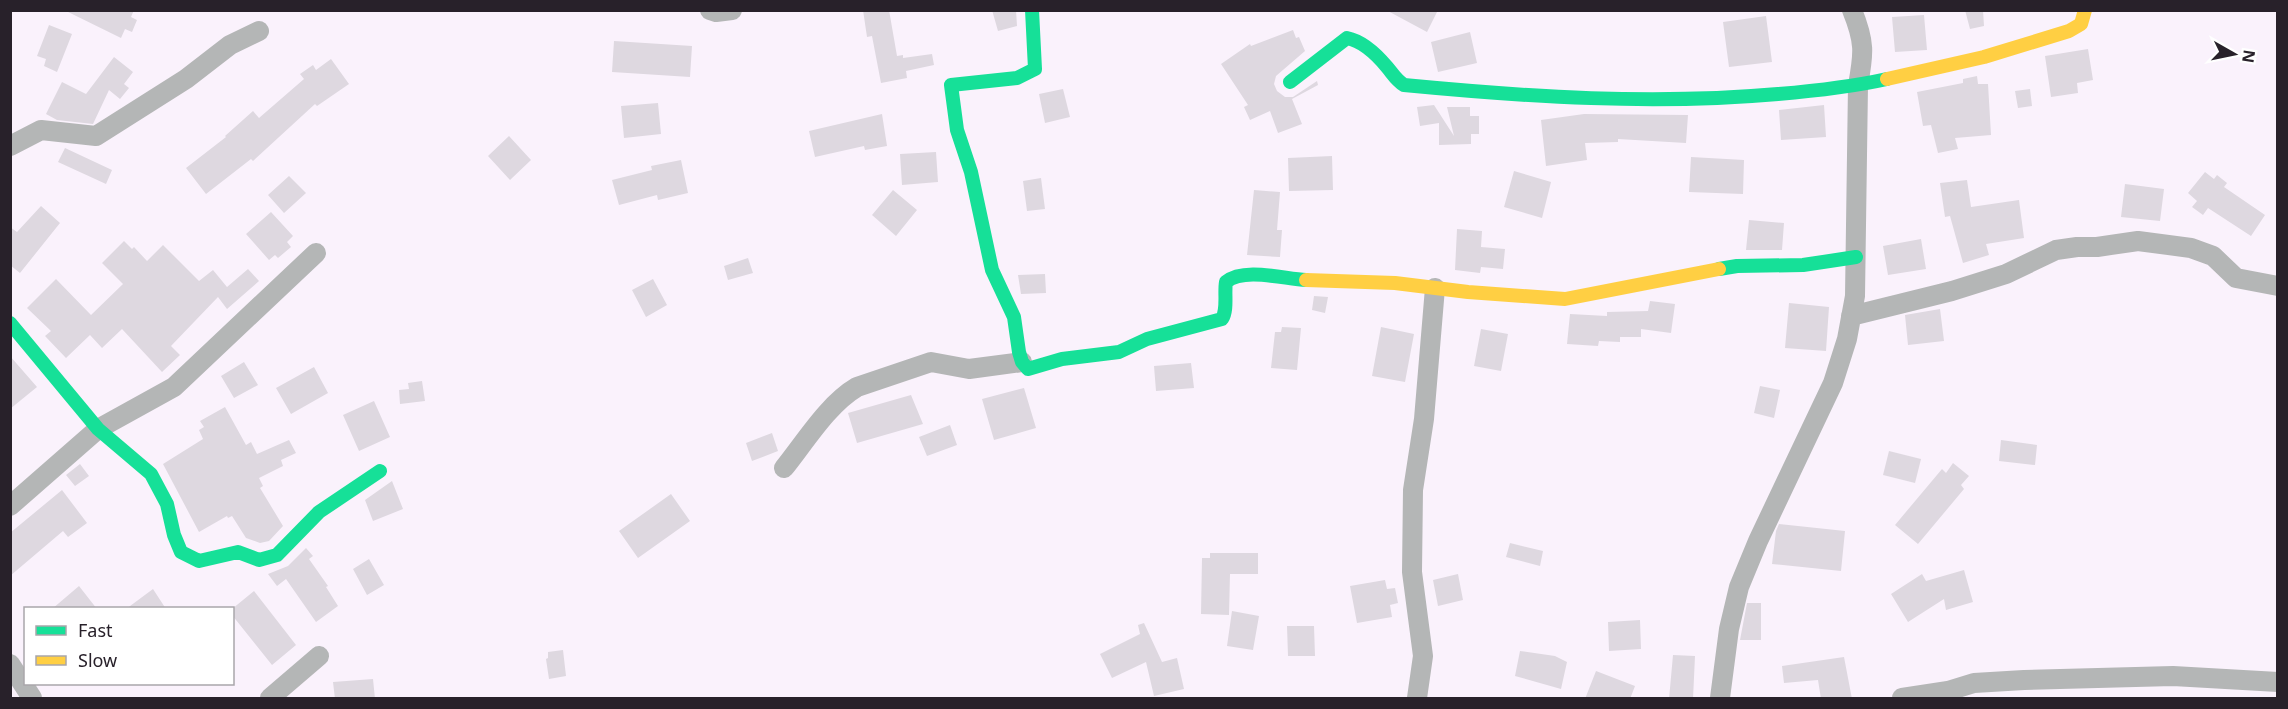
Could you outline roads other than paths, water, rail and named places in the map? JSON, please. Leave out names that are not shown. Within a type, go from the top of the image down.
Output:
[{"type":"street","points":[[710,10],[716,12],[732,10]]},
{"type":"street","points":[[1032,10],[1035,69],[1017,78],[951,85],[957,130],[971,172],[992,270],[1014,316],[1022,362],[1028,369],[1062,359],[1119,352],[1148,339],[1222,320],[1225,314],[1226,282],[1232,277],[1278,275],[1300,280],[1395,283],[1565,299],[1737,267],[1803,265],[1856,257]]},
{"type":"street","points":[[1720,699],[1729,629],[1739,587],[1758,541],[1833,383],[1847,339],[1855,296],[1858,86],[1864,54],[1861,33],[1852,10]]},
{"type":"street","points":[[1290,82],[1347,38],[1354,38],[1387,66],[1397,81],[1404,85],[1477,92],[1705,100],[1858,86],[1959,63],[2013,50],[2049,35],[2072,31],[2081,23],[2085,10]]},
{"type":"street","points":[[10,146],[41,130],[96,136],[186,79],[222,51],[259,30]]},
{"type":"street","points":[[1851,316],[1952,291],[2006,274],[2056,250],[2138,241],[2191,248],[2212,256],[2236,278],[2277,286]]},
{"type":"street","points":[[10,506],[98,429],[174,387],[316,253]]},
{"type":"street","points":[[1418,699],[1423,656],[1412,572],[1413,490],[1424,418],[1435,288]]},
{"type":"street","points":[[10,323],[98,429],[151,474],[167,504],[174,535],[181,552],[199,561],[238,552],[260,560],[277,555],[319,512],[380,471]]},
{"type":"street","points":[[784,468],[835,403],[857,387],[931,362],[969,369],[1022,362]]},
{"type":"street","points":[[270,699],[319,656]]},
{"type":"street","points":[[10,664],[32,699]]},
{"type":"street","points":[[1902,699],[1948,691],[1974,683],[2024,680],[2173,676],[2277,682]]}]
